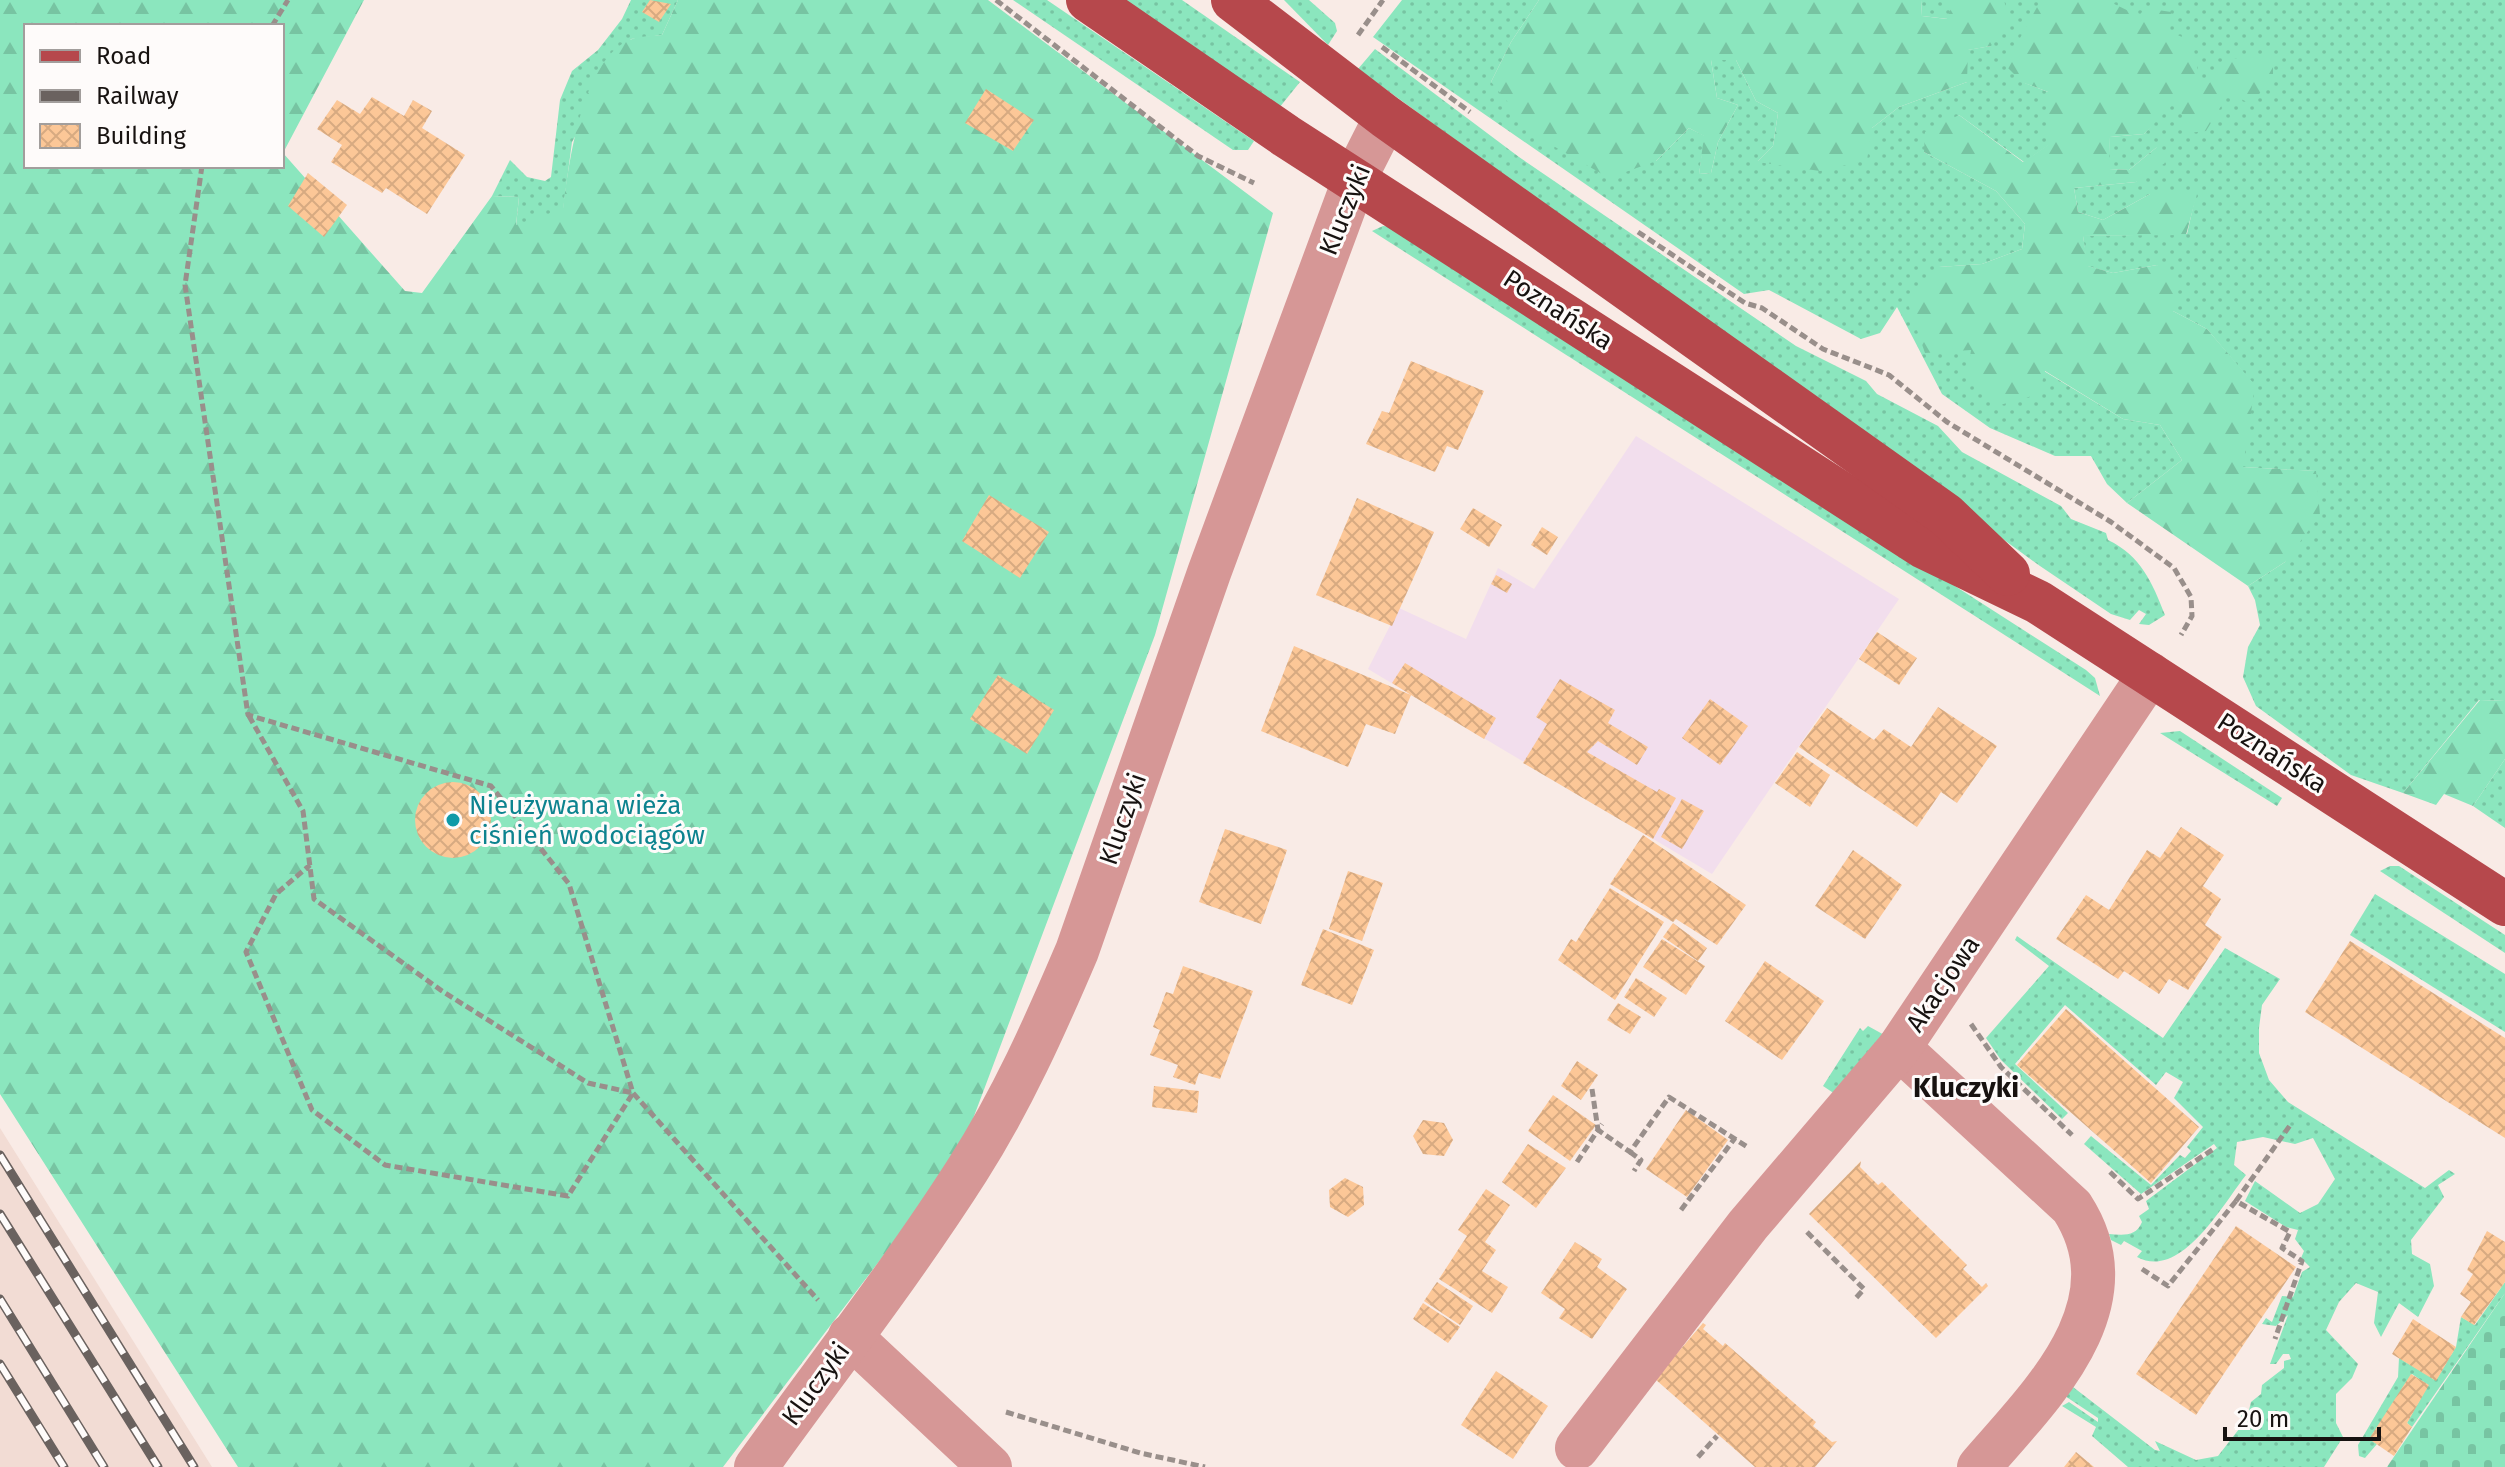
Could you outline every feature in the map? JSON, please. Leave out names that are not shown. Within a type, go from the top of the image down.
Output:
[{"type":"main road","name":"Poznańska","points":[[1088,0],[1355,178],[1924,547],[2038,602],[2505,904]]},
{"type":"main road","name":"Poznańska","points":[[1233,0],[1386,117],[1946,515],[2038,602]]},
{"type":"street","name":"Kluczyki","points":[[756,1467],[968,1169],[1025,1067],[1054,1006],[1077,951],[1209,573],[1355,178],[1386,117]]},
{"type":"street","name":"Akacjowa","points":[[1979,1467],[2064,1361],[2080,1334],[2094,1265],[2086,1233],[2072,1207],[1899,1048],[2154,676]]},
{"type":"street","points":[[1577,1448],[1748,1225],[1899,1048]]},
{"type":"street","points":[[850,1336],[990,1467]]},
{"type":"path","points":[[273,24],[288,0]]},
{"type":"path","points":[[996,0],[1198,156],[1254,183]]},
{"type":"path","points":[[1367,42],[1355,39],[1383,0]]},
{"type":"path","points":[[1379,45],[1483,121]]},
{"type":"path","points":[[202,168],[185,285],[248,715],[303,811],[314,899],[442,991],[588,1083],[633,1093]]},
{"type":"path","points":[[1631,227],[1745,303],[1762,308],[1823,349],[1889,375],[1947,422],[2111,522],[2174,568],[2191,597],[2192,616],[2154,676]]},
{"type":"path","points":[[248,715],[491,786],[569,884],[633,1093],[850,1336]]},
{"type":"path","points":[[310,865],[276,894],[246,952],[312,1110],[385,1165],[568,1196],[633,1093]]},
{"type":"path","points":[[1968,1020],[2001,1067],[2081,1144]]},
{"type":"path","points":[[1592,1089],[1598,1130],[1641,1160],[1634,1171]]},
{"type":"path","points":[[1630,1152],[1669,1097],[1768,1160],[1798,1168]]},
{"type":"path","points":[[1577,1162],[1602,1124]]},
{"type":"path","points":[[2086,1233],[2168,1286],[2236,1201],[2291,1124]]},
{"type":"path","points":[[1681,1210],[1735,1138]]},
{"type":"path","points":[[2104,1166],[2138,1199],[2215,1148]]},
{"type":"path","points":[[2236,1201],[2290,1232],[2282,1248],[2302,1261],[2275,1339]]},
{"type":"path","points":[[1003,1411],[1140,1453],[1205,1467]]},
{"type":"path","points":[[1698,1457],[1717,1436]]},
{"type":"shaded area","points":[[1636,436],[1899,599],[1712,874],[1368,669],[1399,608],[1466,639],[1498,568],[1534,589]]},
{"type":"shaded area","points":[[0,1128],[212,1467],[0,1467]]},
{"type":"green space","points":[[0,0],[364,0],[284,151],[284,24],[24,24],[24,168],[284,168],[284,154],[405,291],[422,293],[492,196],[519,197],[516,225],[563,209],[574,140],[590,89],[601,67],[615,50],[632,39],[662,35],[678,0],[988,0],[1273,213],[1155,635],[959,1156],[723,1467],[238,1467],[0,1094]]},
{"type":"green space","points":[[631,0],[678,0],[662,35],[631,39],[572,142],[563,210],[516,226],[519,197],[492,196],[510,160],[527,177],[545,181],[551,177],[560,100],[572,71],[598,50],[622,19]]},
{"type":"green space","points":[[1013,0],[1047,0],[1254,141],[1248,150],[1233,150]]},
{"type":"green space","points":[[1121,0],[1182,0],[1300,82],[1279,108]]},
{"type":"green space","points":[[1284,0],[1309,0],[1335,23],[1337,31],[1328,45]]},
{"type":"green space","points":[[1402,0],[1539,0],[1511,42],[1491,82],[1656,161],[1689,128],[1705,136],[1699,174],[1711,173],[1718,142],[1738,105],[1717,98],[1711,60],[1736,60],[1756,101],[1778,113],[1773,146],[1758,161],[1872,128],[1899,107],[1967,82],[1967,50],[1991,46],[1951,9],[1948,19],[1922,16],[1921,0],[2505,0],[2505,701],[2479,700],[2403,793],[2351,775],[2256,706],[2243,677],[2248,647],[2260,625],[2255,600],[2248,586],[2285,562],[2315,471],[2242,467],[2254,385],[2207,329],[2173,311],[2157,265],[2113,273],[2087,266],[2083,236],[2187,234],[2196,194],[2150,194],[2103,220],[2078,212],[2074,188],[2136,182],[2157,147],[2129,170],[2108,169],[2110,137],[2144,134],[2152,125],[2022,82],[2048,92],[2049,145],[2024,162],[1959,115],[1924,152],[1996,191],[2025,224],[2022,249],[1982,264],[1939,267],[1971,350],[2044,371],[2123,419],[2160,425],[2182,460],[2127,503],[2107,484],[2091,456],[2055,456],[1990,428],[1942,394],[1897,307],[1880,333],[1861,339],[1769,290],[1744,294],[1373,37]]},
{"type":"green space","points":[[1539,0],[1921,0],[1922,16],[1947,19],[1954,0],[2004,0],[2009,20],[1991,46],[1968,50],[1967,82],[1899,107],[1872,128],[1867,160],[1820,171],[1757,162],[1773,146],[1778,113],[1756,101],[1736,60],[1711,60],[1717,98],[1738,105],[1718,142],[1711,173],[1699,174],[1704,136],[1689,128],[1656,161],[1609,178],[1536,136],[1491,82],[1511,42]]},
{"type":"green space","points":[[2041,0],[2106,0],[2139,16],[2145,8],[2171,12],[2170,32],[2192,41],[2202,91],[2231,59],[2273,53],[2273,77],[2251,104],[2229,93],[2206,131],[2188,133],[2177,100],[2144,134],[2110,137],[2109,169],[2129,170],[2157,147],[2165,163],[2136,182],[2074,188],[2078,212],[2103,220],[2150,194],[2197,194],[2186,235],[2083,236],[2088,266],[2113,273],[2157,265],[2179,284],[2173,311],[2207,329],[2255,385],[2243,467],[2316,471],[2320,515],[2285,562],[2248,586],[2127,503],[2182,460],[2160,425],[2123,419],[2045,371],[2039,394],[2000,405],[1967,377],[1971,350],[1925,353],[1907,301],[1939,267],[1982,264],[2022,249],[2025,224],[1996,191],[1924,152],[1925,132],[1959,115],[2023,162],[2048,145],[2048,92],[2022,82],[2005,65]]},
{"type":"green space","points":[[1375,49],[1519,157],[1796,346],[1866,381],[1877,394],[1938,426],[1962,452],[2061,506],[2071,519],[2106,533],[2108,540],[2129,554],[2144,571],[2165,615],[2149,625],[2139,624],[2146,614],[2139,610],[2130,620],[2111,614],[2040,566],[1358,69]]},
{"type":"green space","points":[[1383,226],[1395,227],[2086,670],[2095,678],[2100,696],[1372,231]]},
{"type":"green space","points":[[2480,700],[2505,701],[2505,759],[2473,806],[2444,794],[2436,805],[2403,793]]},
{"type":"green space","points":[[2180,731],[2282,798],[2277,806],[2160,733]]},
{"type":"green space","points":[[2505,759],[2505,828],[2473,806]]},
{"type":"green space","points":[[2399,866],[2505,935],[2505,953],[2380,871]]},
{"type":"green space","points":[[2375,894],[2505,974],[2505,1032],[2350,935]]},
{"type":"green space","points":[[2017,936],[2163,1038],[2225,948],[2280,979],[2262,1005],[2259,1053],[2269,1080],[2288,1102],[2425,1188],[2449,1170],[2455,1174],[2438,1185],[2444,1197],[2411,1240],[2412,1254],[2430,1264],[2434,1286],[2418,1317],[2399,1303],[2381,1337],[2374,1323],[2378,1292],[2356,1283],[2339,1302],[2326,1330],[2358,1364],[2352,1378],[2336,1394],[2336,1423],[2343,1437],[2324,1467],[2128,1467],[2092,1436],[2096,1427],[2062,1406],[2069,1402],[2098,1422],[2098,1418],[2065,1396],[2073,1387],[2155,1450],[2160,1451],[2155,1441],[2196,1460],[2218,1456],[2246,1420],[2241,1420],[2241,1412],[2249,1410],[2251,1402],[2261,1394],[2262,1385],[2284,1368],[2284,1361],[2291,1359],[2289,1354],[2283,1354],[2276,1364],[2270,1364],[2288,1315],[2276,1326],[2262,1324],[2266,1318],[2272,1322],[2282,1296],[2293,1297],[2302,1272],[2310,1267],[2301,1258],[2304,1251],[2295,1239],[2298,1230],[2286,1227],[2245,1201],[2255,1181],[2300,1213],[2318,1204],[2335,1179],[2313,1138],[2295,1144],[2263,1137],[2237,1142],[2234,1165],[2246,1175],[2213,1220],[2185,1249],[2153,1262],[2137,1257],[2142,1251],[2124,1241],[2121,1245],[2111,1240],[2109,1234],[2128,1234],[2136,1230],[2142,1222],[2139,1216],[2149,1209],[2146,1201],[2217,1148],[2214,1144],[2141,1194],[2084,1144],[2091,1136],[2151,1185],[2180,1155],[2185,1158],[2191,1151],[2187,1147],[2203,1127],[2174,1098],[2183,1082],[2166,1072],[2156,1085],[2065,1005],[2015,1064],[2068,1113],[2062,1119],[2001,1060],[1986,1038],[2049,966],[2015,940]]},
{"type":"green space","points":[[1868,1026],[1888,1037],[1835,1094],[1823,1086],[1860,1028],[1863,1031]]},
{"type":"green space","points":[[2505,1282],[2505,1293],[2412,1427],[2407,1423],[2428,1385],[2412,1374],[2370,1439],[2377,1444],[2365,1458],[2359,1456],[2358,1445],[2398,1377],[2399,1358],[2436,1380],[2456,1347],[2461,1317],[2475,1325]]},
{"type":"green space","points":[[2505,1293],[2505,1467],[2387,1467]]},
{"type":"building","points":[[650,0],[671,4],[659,22],[642,12]]},
{"type":"building","points":[[986,89],[1034,120],[1013,151],[965,123]]},
{"type":"building","points":[[372,97],[404,116],[413,100],[432,111],[422,128],[465,155],[427,214],[386,188],[382,193],[331,162],[342,145],[317,129],[337,100],[360,114]]},
{"type":"building","points":[[308,173],[347,205],[324,237],[288,206]]},
{"type":"building","points":[[1411,361],[1484,391],[1458,450],[1447,446],[1435,472],[1366,444],[1382,411],[1389,413]]},
{"type":"building","points":[[989,495],[1049,532],[1020,578],[962,541]]},
{"type":"building","points":[[1357,498],[1434,532],[1392,626],[1316,595]]},
{"type":"building","points":[[1473,508],[1502,525],[1489,547],[1460,529]]},
{"type":"building","points":[[1542,527],[1558,537],[1547,555],[1531,545]]},
{"type":"building","points":[[1496,575],[1512,584],[1507,593],[1491,584]]},
{"type":"building","points":[[1877,632],[1917,658],[1899,685],[1859,659]]},
{"type":"building","points":[[1294,646],[1411,695],[1395,734],[1366,724],[1348,767],[1261,731]]},
{"type":"building","points":[[1405,663],[1496,718],[1484,739],[1392,683]]},
{"type":"building","points":[[998,675],[1054,710],[1027,754],[970,719]]},
{"type":"building","points":[[1560,679],[1615,710],[1608,723],[1648,747],[1637,765],[1598,741],[1587,752],[1657,792],[1659,789],[1676,798],[1653,839],[1523,763],[1547,724],[1536,717]]},
{"type":"building","points":[[1710,699],[1748,726],[1720,765],[1682,738]]},
{"type":"building","points":[[1938,707],[1997,746],[1957,803],[1941,792],[1917,827],[1799,747],[1827,708],[1874,740],[1884,729],[1911,747]]},
{"type":"building","points":[[1797,752],[1830,775],[1810,807],[1775,783]]},
{"type":"building","name":"Nieużywana wieża ciśnień wodociągów","points":[[453,782],[468,785],[480,793],[488,805],[491,820],[488,835],[480,847],[468,855],[453,858],[438,855],[426,847],[418,835],[415,820],[418,805],[426,793],[438,785]]},
{"type":"building","points":[[1682,799],[1704,811],[1682,849],[1661,837]]},
{"type":"building","points":[[2181,827],[2224,855],[2203,886],[2221,899],[2205,925],[2222,937],[2188,990],[2169,979],[2159,994],[2124,971],[2118,979],[2056,939],[2086,895],[2109,910],[2147,850],[2160,858]]},
{"type":"building","points":[[1225,829],[1287,850],[1261,924],[1199,902]]},
{"type":"building","points":[[1643,835],[1746,905],[1717,945],[1610,884]]},
{"type":"building","points":[[1853,850],[1902,885],[1865,939],[1815,906]]},
{"type":"building","points":[[1348,871],[1383,883],[1362,941],[1329,929]]},
{"type":"building","points":[[1610,888],[1664,922],[1615,1000],[1558,960],[1571,939],[1576,942]]},
{"type":"building","points":[[1673,923],[1707,948],[1698,961],[1663,937]]},
{"type":"building","points":[[1323,929],[1374,950],[1352,1005],[1301,985]]},
{"type":"building","points":[[1662,939],[1705,966],[1686,995],[1643,967]]},
{"type":"building","points":[[2350,941],[2505,1038],[2505,1138],[2305,1012]]},
{"type":"building","points":[[1765,961],[1824,1001],[1782,1060],[1725,1021]]},
{"type":"building","points":[[1183,966],[1253,991],[1220,1079],[1199,1073],[1195,1085],[1173,1077],[1178,1065],[1150,1055],[1160,1030],[1153,1027],[1166,992],[1173,994]]},
{"type":"building","points":[[1636,978],[1667,998],[1654,1017],[1624,997]]},
{"type":"building","points":[[1618,1003],[1641,1017],[1630,1034],[1607,1020]]},
{"type":"building","points":[[2066,1009],[2199,1127],[2151,1183],[2017,1065]]},
{"type":"building","points":[[1577,1061],[1598,1075],[1581,1100],[1561,1086]]},
{"type":"building","points":[[1154,1086],[1199,1091],[1197,1113],[1152,1107]]},
{"type":"building","points":[[1553,1095],[1596,1125],[1570,1161],[1528,1131]]},
{"type":"building","points":[[1686,1110],[1728,1140],[1687,1197],[1646,1169]]},
{"type":"building","points":[[1423,1120],[1444,1123],[1453,1140],[1444,1156],[1423,1154],[1413,1136]]},
{"type":"building","points":[[1528,1144],[1566,1168],[1536,1208],[1502,1182]]},
{"type":"building","points":[[1861,1161],[1860,1167],[1878,1185],[1882,1182],[1967,1265],[1963,1269],[1982,1287],[1986,1283],[1988,1286],[1936,1338],[1809,1214]]},
{"type":"building","points":[[1345,1178],[1363,1187],[1364,1205],[1348,1217],[1330,1207],[1329,1190]]},
{"type":"building","points":[[1486,1189],[1510,1205],[1485,1242],[1496,1250],[1482,1271],[1508,1287],[1492,1313],[1439,1279],[1467,1236],[1458,1230]]},
{"type":"building","points":[[2236,1226],[2296,1267],[2196,1415],[2136,1374]]},
{"type":"building","points":[[2487,1231],[2505,1242],[2505,1282],[2474,1325],[2461,1317],[2471,1302],[2460,1294],[2473,1274],[2467,1270]]},
{"type":"building","points":[[1575,1242],[1602,1259],[1597,1267],[1627,1289],[1592,1339],[1559,1318],[1565,1309],[1541,1293]]},
{"type":"building","points":[[1437,1282],[1473,1306],[1460,1325],[1424,1301]]},
{"type":"building","points":[[1423,1303],[1460,1327],[1448,1343],[1413,1319]]},
{"type":"building","points":[[2413,1319],[2456,1347],[2436,1381],[2392,1354]]},
{"type":"building","points":[[1703,1323],[1706,1325],[1703,1329],[1723,1346],[1725,1343],[1816,1422],[1813,1426],[1832,1442],[1837,1441],[1815,1467],[1755,1467],[1655,1379]]},
{"type":"building","points":[[1496,1371],[1548,1406],[1513,1459],[1461,1425]]},
{"type":"building","points":[[2411,1374],[2429,1385],[2407,1423],[2412,1427],[2394,1456],[2369,1439]]},
{"type":"building","points":[[2076,1452],[2094,1467],[2064,1467]]},
{"type":"railway","points":[[0,1155],[194,1467]]},
{"type":"railway","points":[[0,1214],[158,1467]]},
{"type":"railway","points":[[0,1299],[104,1467]]},
{"type":"railway","points":[[0,1364],[64,1467]]},
{"type":"place","name":"Nieużywana wieża ciśnień wodociągów","points":[[453,820]]},
{"type":"district","name":"Kluczyki","points":[[1966,1087]]}]
